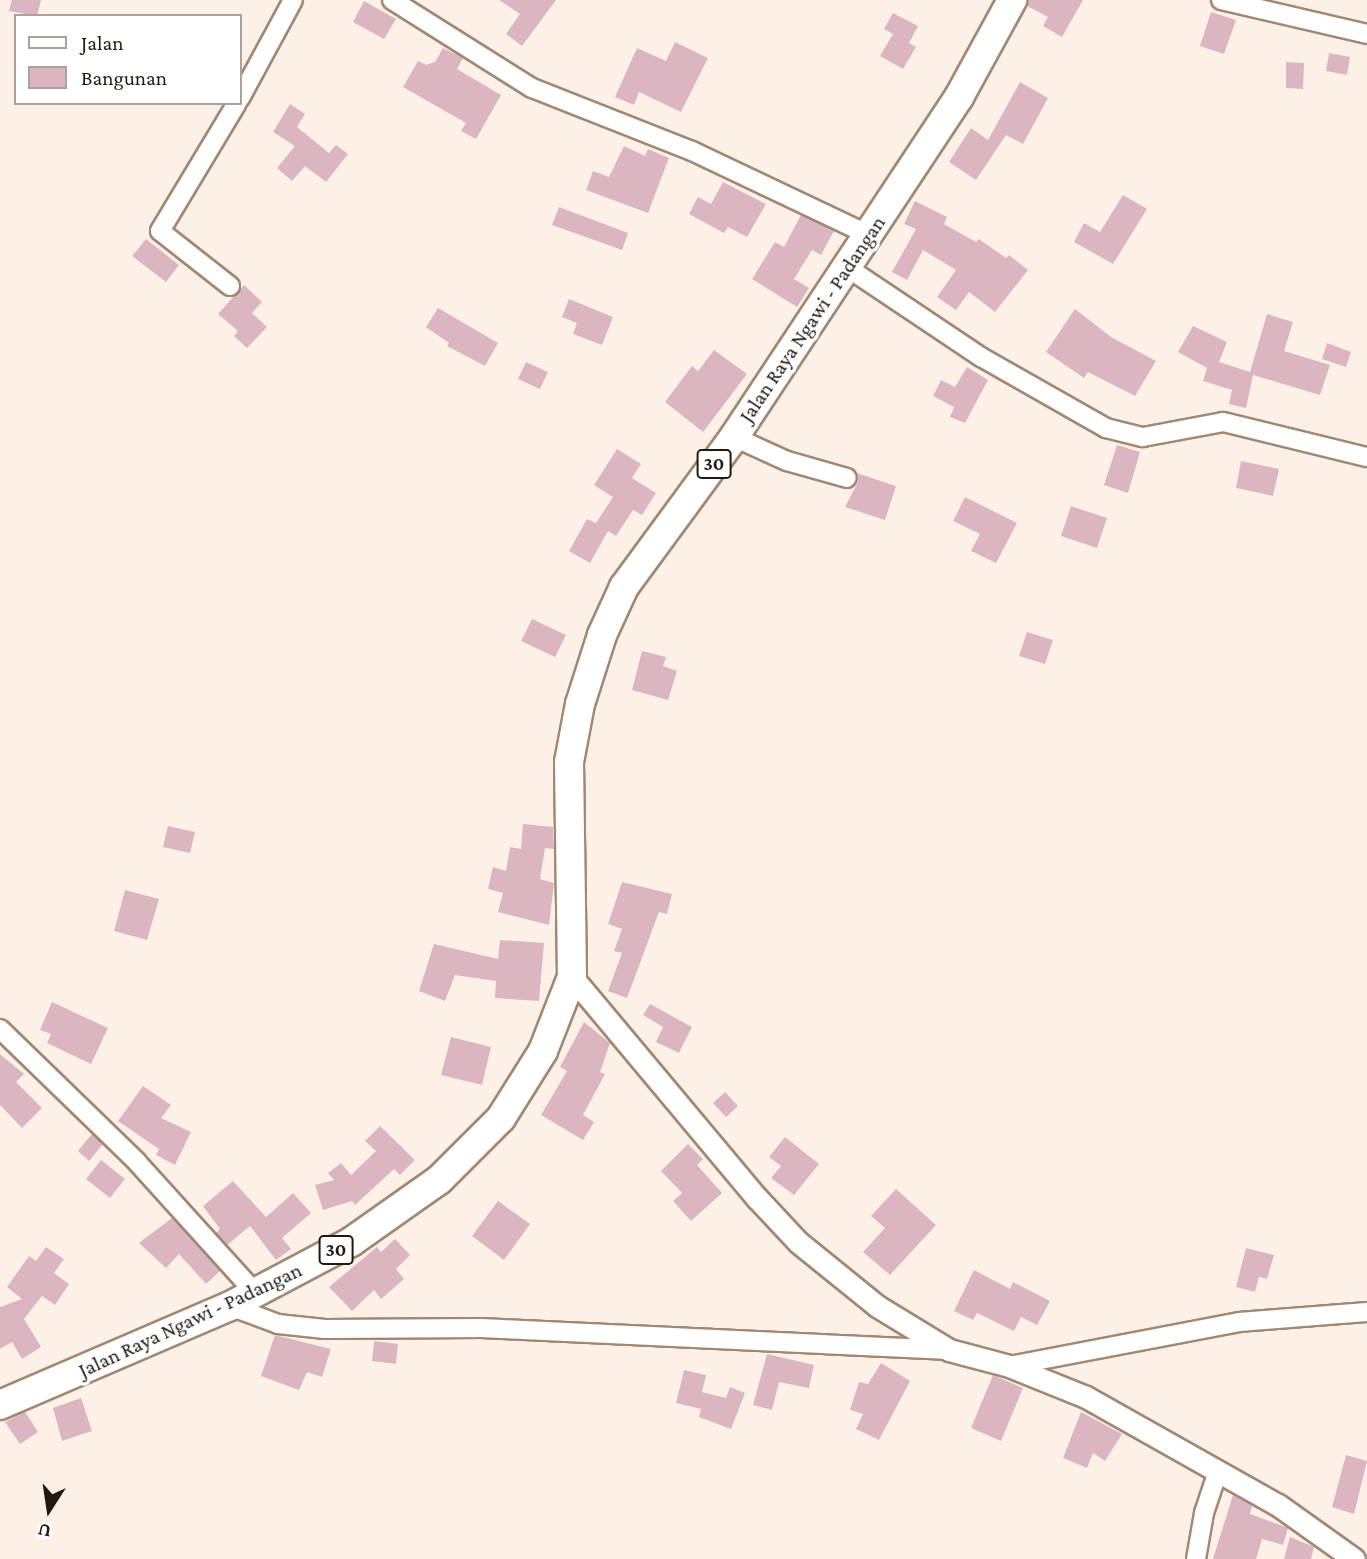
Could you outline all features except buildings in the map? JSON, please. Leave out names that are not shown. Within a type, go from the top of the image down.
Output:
[{"type":"highway","name":"Jalan Raya Ngawi - Padangan","points":[[0,1405],[256,1294],[384,1220],[474,1148],[501,1118],[543,1051],[572,977],[569,762],[580,704],[602,635],[624,587],[734,437],[959,97],[1012,0]]},
{"type":"street","points":[[242,94],[293,0]]},
{"type":"street","points":[[392,0],[532,88],[692,151],[869,235]]},
{"type":"street","points":[[1221,0],[1367,34]]},
{"type":"street","points":[[230,286],[160,231],[236,105]]},
{"type":"street","points":[[845,266],[981,357],[1106,428],[1143,438],[1223,422],[1367,457]]},
{"type":"street","points":[[734,437],[787,461],[847,478]]},
{"type":"street","points":[[572,977],[718,1153],[798,1242],[877,1306],[949,1350]]},
{"type":"street","points":[[0,1029],[136,1161],[256,1294]]},
{"type":"street","points":[[230,1306],[278,1324],[324,1329],[481,1328],[949,1350],[1009,1366],[1086,1397],[1217,1474],[1278,1505],[1354,1559]]},
{"type":"street","points":[[1009,1366],[1239,1322],[1367,1312]]},
{"type":"street","points":[[1196,1559],[1217,1474]]}]
